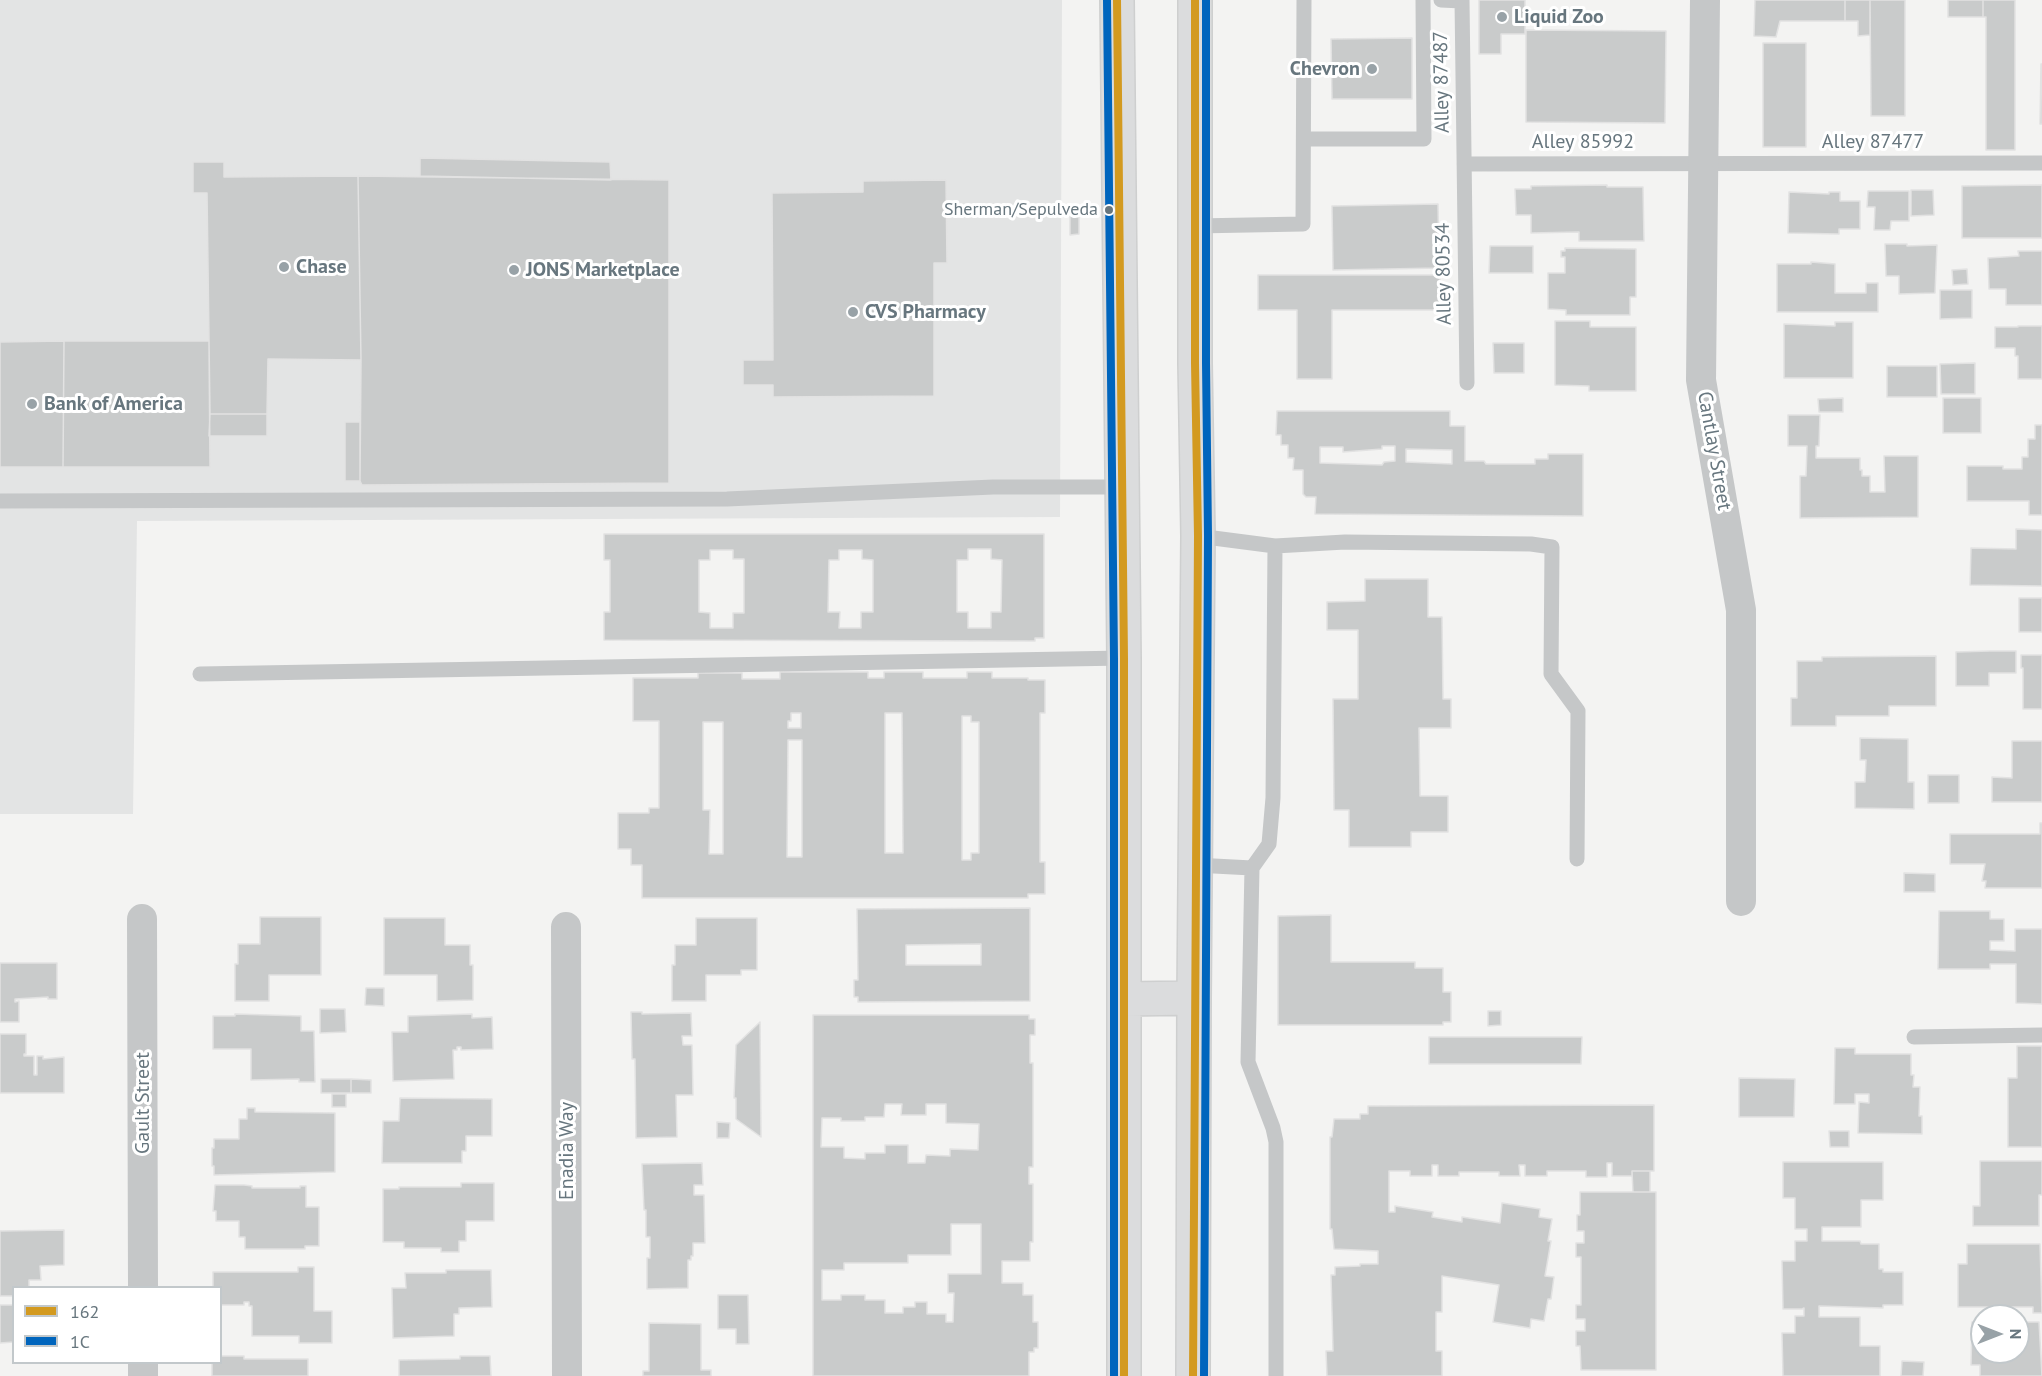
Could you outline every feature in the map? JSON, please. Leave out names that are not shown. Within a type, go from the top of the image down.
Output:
[{"type":"main road","points":[[1116,0],[1124,658],[1124,1376]]},
{"type":"main road","points":[[1193,1376],[1198,536],[1195,363],[1195,0]]},
{"type":"main road","points":[[1125,999],[1194,998]]},
{"type":"street","name":"Cantlay Street","points":[[1705,0],[1701,380],[1741,610],[1741,901]]},
{"type":"street","name":"Gault Street","points":[[142,919],[143,1286]]},
{"type":"street","name":"Enadia Way","points":[[566,927],[567,1376]]},
{"type":"lane","points":[[1195,226],[1304,224],[1304,0]]},
{"type":"lane","points":[[1304,140],[1424,139],[1423,0]]},
{"type":"lane","points":[[1441,0],[1462,0]]},
{"type":"lane","name":"Alley 87487","points":[[1462,0],[1464,164]]},
{"type":"lane","name":"Alley 87477","points":[[1703,162],[2042,163]]},
{"type":"lane","name":"Alley 85992","points":[[1464,164],[1703,162]]},
{"type":"lane","name":"Alley 80534","points":[[1464,164],[1467,383]]},
{"type":"lane","points":[[0,501],[727,499],[993,487],[1122,487]]},
{"type":"lane","points":[[1198,536],[1275,546],[1345,542],[1532,544],[1552,547],[1551,674],[1578,711],[1577,859]]},
{"type":"lane","points":[[1275,546],[1273,798],[1269,844],[1252,868],[1248,1062],[1276,1142],[1276,1376]]},
{"type":"lane","points":[[200,674],[1124,658]]},
{"type":"lane","points":[[1195,865],[1252,868]]},
{"type":"lane","points":[[1914,1037],[2042,1035]]},
{"type":"shaded area","points":[[0,0],[1062,0],[1060,517],[137,521],[133,814],[0,814]]},
{"type":"building","name":"Liquid Zoo","points":[[1479,0],[1525,0],[1525,34],[1501,34],[1501,54],[1479,54]]},
{"type":"building","points":[[1755,0],[1845,0],[1845,21],[1780,21],[1776,37],[1754,36]]},
{"type":"building","points":[[1845,0],[1870,0],[1870,35],[1858,36],[1858,21],[1845,21]]},
{"type":"building","points":[[1870,0],[1905,0],[1905,116],[1871,116]]},
{"type":"building","points":[[1948,0],[1983,0],[1983,17],[1948,17]]},
{"type":"building","points":[[1983,0],[2015,0],[2015,150],[1986,150],[1986,17],[1983,17]]},
{"type":"building","points":[[1526,30],[1666,31],[1665,123],[1526,122]]},
{"type":"building","name":"Chevron","points":[[1412,38],[1412,99],[1332,99],[1331,39]]},
{"type":"building","points":[[1763,43],[1806,43],[1806,147],[1763,147]]},
{"type":"building","points":[[2041,64],[2042,124],[2040,124]]},
{"type":"building","points":[[420,158],[610,162],[611,180],[420,176]]},
{"type":"building","name":"Chase","points":[[193,162],[224,162],[224,177],[358,176],[361,360],[268,359],[267,414],[210,414],[207,193],[193,193]]},
{"type":"building","name":"JONS Marketplace","points":[[358,176],[669,180],[669,483],[362,485],[360,481]]},
{"type":"building","name":"CVS Pharmacy","points":[[946,180],[947,263],[934,263],[934,396],[773,397],[773,385],[743,385],[743,360],[773,360],[772,193],[863,192],[863,181]]},
{"type":"building","points":[[1607,185],[1607,187],[1643,187],[1644,241],[1579,241],[1579,232],[1531,233],[1531,215],[1516,215],[1515,189],[1531,189],[1531,186]]},
{"type":"building","points":[[2042,185],[2042,238],[1962,238],[1962,186]]},
{"type":"building","points":[[1911,190],[1933,190],[1934,215],[1911,216]]},
{"type":"building","points":[[1868,191],[1909,191],[1909,221],[1891,221],[1890,230],[1874,230],[1875,207],[1867,207]]},
{"type":"building","points":[[1789,192],[1829,194],[1829,192],[1840,192],[1840,201],[1860,201],[1860,229],[1839,229],[1839,234],[1788,233]]},
{"type":"building","points":[[1438,204],[1439,268],[1333,270],[1332,206]]},
{"type":"building","points":[[1070,216],[1079,216],[1079,234],[1070,235]]},
{"type":"building","points":[[1885,244],[1937,245],[1935,293],[1899,294],[1899,276],[1886,276]]},
{"type":"building","points":[[1490,246],[1533,246],[1533,273],[1489,273]]},
{"type":"building","points":[[1565,248],[1636,249],[1636,297],[1630,297],[1630,315],[1566,315],[1566,310],[1548,309],[1548,273],[1565,273],[1565,257],[1561,257],[1561,251],[1565,251]]},
{"type":"building","points":[[2018,251],[2042,251],[2042,305],[2006,305],[2006,289],[1989,289],[1988,258],[2019,256]]},
{"type":"building","points":[[1811,262],[1835,264],[1835,293],[1866,293],[1866,283],[1878,283],[1878,312],[1777,312],[1777,264],[1811,264]]},
{"type":"building","points":[[1967,269],[1968,284],[1953,285],[1952,270]]},
{"type":"building","points":[[1258,275],[1440,275],[1440,310],[1332,310],[1332,379],[1297,379],[1297,310],[1258,310]]},
{"type":"building","points":[[1940,290],[1972,290],[1972,318],[1940,319]]},
{"type":"building","points":[[1555,321],[1590,321],[1590,327],[1636,327],[1636,391],[1589,391],[1589,386],[1555,385]]},
{"type":"building","points":[[1835,322],[1853,322],[1853,378],[1784,378],[1784,324],[1835,326]]},
{"type":"building","points":[[2042,326],[2042,379],[2018,379],[2018,356],[2015,356],[2015,348],[1995,348],[1995,327]]},
{"type":"building","points":[[64,341],[209,341],[210,467],[63,467]]},
{"type":"building","name":"Bank of America","points":[[64,341],[63,467],[0,467],[0,342]]},
{"type":"building","points":[[1493,343],[1524,343],[1524,373],[1494,373]]},
{"type":"building","points":[[1975,363],[1975,394],[1941,394],[1940,364]]},
{"type":"building","points":[[1887,366],[1937,366],[1937,397],[1887,397]]},
{"type":"building","points":[[1843,398],[1843,412],[1819,412],[1818,399]]},
{"type":"building","points":[[1943,398],[1981,398],[1981,433],[1943,433]]},
{"type":"building","points":[[1277,411],[1450,411],[1450,426],[1465,426],[1465,461],[1484,461],[1486,464],[1535,464],[1535,459],[1548,459],[1548,454],[1583,454],[1583,516],[1315,514],[1316,497],[1306,497],[1303,494],[1303,470],[1293,470],[1294,458],[1288,458],[1288,445],[1281,445],[1281,435],[1276,435]],"holes":[[[1382,446],[1395,446],[1395,461],[1384,462],[1382,465],[1320,463],[1320,447],[1343,447],[1343,452],[1382,449]],[[1406,449],[1452,450],[1452,464],[1406,462]]]},
{"type":"building","points":[[210,414],[267,414],[267,436],[209,436]]},
{"type":"building","points":[[1788,415],[1820,415],[1819,446],[1816,446],[1816,458],[1860,458],[1862,476],[1870,476],[1870,492],[1885,492],[1884,456],[1918,456],[1918,517],[1800,518],[1800,476],[1806,476],[1807,446],[1788,446]]},
{"type":"building","points":[[345,422],[360,422],[360,481],[345,481]]},
{"type":"building","points":[[2035,425],[2042,425],[2042,515],[2029,515],[2029,501],[1967,501],[1967,466],[2003,466],[2003,469],[2022,469],[2022,457],[2028,457],[2028,439],[2035,439]]},
{"type":"building","points":[[2016,529],[2042,530],[2042,586],[1970,585],[1971,548],[2016,549]]},
{"type":"building","points":[[604,534],[1044,534],[1044,638],[1035,638],[1035,641],[604,640],[604,612],[610,612],[610,560],[604,560]],"holes":[[[968,549],[991,549],[991,559],[1002,560],[1001,612],[991,612],[991,628],[968,628],[968,612],[957,612],[957,560],[968,560]],[[710,550],[733,550],[733,559],[744,559],[744,613],[733,613],[733,628],[710,628],[710,613],[699,612],[699,560],[710,560]],[[839,550],[862,550],[862,559],[873,560],[873,612],[861,612],[861,628],[839,628],[840,612],[828,612],[829,560],[839,560]]]},
{"type":"building","points":[[1365,579],[1428,579],[1428,617],[1442,617],[1443,699],[1451,699],[1451,728],[1419,728],[1420,796],[1448,796],[1448,832],[1411,832],[1411,847],[1349,847],[1349,810],[1334,810],[1333,699],[1358,699],[1358,630],[1327,630],[1327,602],[1365,601]]},
{"type":"building","points":[[2019,598],[2042,598],[2042,632],[2019,632]]},
{"type":"building","points":[[2016,651],[2016,673],[1989,673],[1989,686],[1956,686],[1956,652]]},
{"type":"building","points":[[2021,655],[2042,655],[2042,709],[2023,709]]},
{"type":"building","points":[[1936,656],[1936,706],[1889,706],[1889,716],[1836,716],[1836,726],[1791,726],[1791,698],[1797,698],[1797,661],[1822,661],[1822,657]]},
{"type":"building","points":[[780,672],[868,672],[868,678],[884,678],[884,672],[923,672],[923,678],[967,678],[967,672],[992,672],[992,678],[1045,680],[1045,713],[1040,713],[1040,862],[1045,862],[1045,894],[1028,894],[1028,898],[642,898],[642,865],[631,865],[631,849],[618,849],[618,813],[649,813],[649,808],[659,808],[659,721],[633,721],[633,678],[698,678],[698,673],[742,673],[742,679],[780,679]],"holes":[[[791,713],[801,713],[801,728],[788,728],[788,721],[791,721]],[[885,713],[902,713],[903,853],[885,853]],[[962,716],[971,716],[971,722],[979,722],[979,853],[971,853],[971,860],[962,860]],[[703,722],[723,722],[723,854],[709,854],[710,810],[703,810]],[[788,740],[802,740],[802,857],[787,857]]]},
{"type":"building","points":[[1860,738],[1908,739],[1908,782],[1914,782],[1914,809],[1855,808],[1855,782],[1865,782],[1866,760],[1860,760]]},
{"type":"building","points":[[2012,741],[2042,741],[2042,802],[1992,802],[1992,777],[2012,778]]},
{"type":"building","points":[[1928,775],[1959,775],[1959,803],[1928,803]]},
{"type":"building","points":[[2040,823],[2042,823],[2042,888],[1985,888],[1986,881],[1982,881],[1985,864],[1950,864],[1950,834],[2040,834]]},
{"type":"building","points":[[1904,873],[1935,874],[1935,892],[1904,892]]},
{"type":"building","points":[[1030,908],[1030,1001],[858,1002],[858,997],[854,997],[854,980],[858,980],[857,909]],"holes":[[[981,944],[981,965],[906,965],[906,945]]]},
{"type":"building","points":[[1939,911],[1990,911],[1990,919],[2004,919],[2004,941],[1990,941],[1990,950],[2015,951],[2015,929],[2042,929],[2042,1004],[2016,1003],[2016,964],[1990,964],[1990,969],[1938,969]]},
{"type":"building","points":[[1331,915],[1331,962],[1415,962],[1415,968],[1443,968],[1443,992],[1451,992],[1451,1022],[1443,1022],[1443,1025],[1278,1025],[1278,916]]},
{"type":"building","points":[[260,917],[321,917],[321,975],[269,975],[269,1001],[235,1001],[235,964],[238,964],[238,944],[260,944]]},
{"type":"building","points":[[384,918],[445,918],[445,945],[470,945],[470,965],[473,965],[473,1000],[437,1001],[437,975],[384,975]]},
{"type":"building","points":[[696,918],[757,918],[757,970],[741,970],[741,975],[706,975],[706,1001],[672,1001],[672,965],[675,965],[675,945],[696,945]]},
{"type":"building","points":[[0,963],[57,963],[57,999],[48,999],[48,997],[15,999],[15,1002],[19,1001],[19,1022],[0,1022]]},
{"type":"building","points":[[366,988],[384,988],[384,1006],[365,1005]]},
{"type":"building","points":[[320,1009],[345,1009],[346,1032],[320,1033]]},
{"type":"building","points":[[1488,1011],[1501,1011],[1501,1025],[1488,1026]]},
{"type":"building","points":[[631,1012],[642,1012],[642,1014],[691,1013],[692,1036],[682,1036],[683,1045],[692,1045],[693,1095],[676,1095],[677,1137],[636,1138],[635,1059],[632,1059]]},
{"type":"building","points":[[235,1014],[301,1016],[301,1031],[314,1031],[315,1082],[299,1082],[299,1079],[251,1080],[251,1049],[213,1049],[213,1016],[235,1016]]},
{"type":"building","points":[[472,1014],[472,1018],[492,1017],[493,1049],[461,1050],[461,1047],[457,1047],[457,1050],[453,1050],[454,1079],[393,1081],[392,1032],[408,1032],[408,1016]]},
{"type":"building","points":[[813,1015],[1029,1015],[1029,1019],[1035,1019],[1035,1035],[1030,1035],[1030,1063],[1033,1063],[1033,1167],[1029,1167],[1029,1184],[1033,1184],[1033,1242],[1030,1242],[1030,1261],[1002,1261],[1002,1283],[1023,1283],[1023,1295],[1033,1295],[1033,1322],[1038,1322],[1038,1348],[1034,1348],[1034,1352],[1029,1352],[1029,1376],[813,1376]],"holes":[[[885,1104],[902,1104],[901,1115],[926,1115],[926,1104],[946,1104],[946,1123],[979,1124],[978,1150],[950,1149],[950,1156],[926,1155],[925,1163],[908,1163],[908,1145],[885,1145],[885,1153],[865,1153],[865,1159],[844,1158],[844,1147],[821,1147],[822,1118],[865,1121],[865,1117],[884,1117]],[[951,1224],[981,1224],[981,1274],[948,1274],[948,1293],[954,1293],[953,1322],[946,1322],[946,1314],[927,1314],[927,1302],[915,1302],[915,1307],[903,1307],[903,1313],[885,1313],[885,1300],[865,1300],[865,1295],[841,1295],[841,1300],[822,1300],[822,1270],[844,1270],[844,1263],[908,1263],[908,1255],[951,1255]]]},
{"type":"building","points":[[760,1022],[761,1137],[736,1119],[736,1098],[734,1098],[736,1045]]},
{"type":"building","points":[[0,1034],[26,1034],[26,1054],[24,1056],[34,1056],[34,1075],[37,1075],[37,1056],[43,1056],[43,1059],[64,1057],[64,1093],[0,1093]]},
{"type":"building","points":[[1429,1037],[1582,1037],[1581,1064],[1429,1064]]},
{"type":"building","points":[[2017,1046],[2042,1046],[2042,1147],[2008,1147],[2008,1078],[2017,1078]]},
{"type":"building","points":[[1835,1048],[1855,1048],[1855,1054],[1911,1054],[1913,1087],[1920,1087],[1919,1116],[1922,1116],[1922,1134],[1858,1133],[1859,1102],[1869,1103],[1869,1094],[1855,1094],[1855,1104],[1834,1104]]},
{"type":"building","points":[[1739,1078],[1795,1079],[1794,1117],[1739,1117]]},
{"type":"building","points":[[321,1079],[351,1079],[351,1093],[321,1093]]},
{"type":"building","points":[[351,1079],[371,1080],[371,1093],[351,1093]]},
{"type":"building","points":[[332,1094],[346,1094],[346,1107],[332,1107]]},
{"type":"building","points":[[400,1098],[492,1099],[492,1136],[466,1136],[466,1151],[462,1151],[462,1163],[382,1163],[383,1121],[399,1121]]},
{"type":"building","points":[[1654,1105],[1654,1171],[1632,1171],[1632,1176],[1612,1176],[1612,1163],[1607,1163],[1607,1177],[1586,1177],[1586,1171],[1547,1171],[1547,1176],[1525,1176],[1525,1165],[1519,1165],[1520,1176],[1499,1176],[1499,1172],[1459,1172],[1459,1176],[1438,1176],[1438,1165],[1432,1165],[1432,1176],[1410,1176],[1410,1171],[1389,1171],[1389,1212],[1395,1212],[1395,1206],[1433,1212],[1432,1217],[1462,1222],[1462,1217],[1500,1223],[1502,1203],[1540,1209],[1539,1217],[1552,1219],[1545,1276],[1554,1277],[1551,1299],[1548,1299],[1544,1321],[1531,1319],[1530,1328],[1493,1322],[1499,1285],[1442,1276],[1442,1312],[1436,1312],[1436,1351],[1442,1351],[1442,1376],[1327,1376],[1326,1351],[1333,1351],[1331,1275],[1335,1275],[1335,1267],[1378,1264],[1378,1251],[1334,1249],[1332,1229],[1330,1229],[1330,1137],[1332,1137],[1334,1119],[1360,1119],[1360,1114],[1368,1114],[1368,1106]]},
{"type":"building","points":[[247,1108],[255,1108],[255,1112],[335,1113],[335,1172],[214,1175],[212,1148],[214,1148],[214,1139],[239,1139],[239,1119],[247,1119]]},
{"type":"building","points":[[717,1122],[730,1123],[729,1138],[717,1138]]},
{"type":"building","points":[[1829,1131],[1849,1131],[1849,1147],[1830,1147]]},
{"type":"building","points":[[1980,1161],[2042,1161],[2039,1226],[1973,1226],[1973,1206],[1980,1206]]},
{"type":"building","points":[[1783,1162],[1883,1162],[1883,1200],[1861,1200],[1861,1227],[1822,1227],[1822,1241],[1860,1241],[1861,1244],[1879,1244],[1879,1269],[1883,1269],[1883,1272],[1903,1272],[1903,1305],[1883,1305],[1883,1308],[1819,1306],[1819,1317],[1860,1317],[1860,1346],[1880,1346],[1880,1376],[1783,1376],[1782,1333],[1795,1333],[1795,1316],[1804,1316],[1804,1308],[1783,1309],[1782,1261],[1795,1261],[1795,1241],[1807,1241],[1807,1229],[1795,1229],[1795,1198],[1783,1198]]},
{"type":"building","points":[[702,1163],[703,1185],[694,1185],[694,1195],[704,1195],[705,1243],[693,1243],[693,1256],[691,1260],[688,1260],[688,1288],[647,1289],[650,1237],[646,1237],[642,1164]]},
{"type":"building","points":[[1632,1171],[1650,1171],[1650,1192],[1633,1192]]},
{"type":"building","points":[[461,1183],[494,1183],[494,1221],[466,1221],[466,1241],[459,1241],[459,1252],[441,1252],[441,1248],[404,1248],[404,1242],[383,1242],[383,1189],[461,1187]]},
{"type":"building","points":[[215,1185],[244,1185],[252,1186],[252,1188],[306,1186],[306,1207],[319,1207],[319,1246],[305,1246],[305,1249],[245,1249],[245,1237],[239,1237],[239,1221],[216,1221],[216,1211],[213,1211]]},
{"type":"building","points":[[1580,1192],[1656,1192],[1656,1370],[1581,1370],[1580,1346],[1576,1346],[1576,1331],[1585,1331],[1585,1319],[1576,1319],[1576,1305],[1581,1305],[1581,1257],[1576,1257],[1576,1243],[1584,1243],[1584,1231],[1577,1231]]},
{"type":"building","points":[[64,1230],[64,1265],[40,1266],[41,1280],[29,1280],[29,1286],[12,1286],[12,1296],[0,1296],[0,1231]]},
{"type":"building","points":[[1967,1244],[2040,1244],[2042,1313],[2033,1313],[2033,1307],[2030,1307],[2030,1304],[1970,1304],[1970,1307],[1958,1307],[1958,1264],[1967,1264]]},
{"type":"building","points":[[298,1267],[314,1267],[314,1311],[332,1311],[332,1343],[299,1343],[299,1336],[252,1336],[252,1306],[249,1306],[249,1302],[244,1302],[244,1305],[222,1305],[222,1286],[213,1286],[213,1272],[298,1272]]},
{"type":"building","points":[[446,1270],[491,1270],[492,1307],[459,1308],[459,1314],[454,1314],[454,1336],[393,1338],[392,1288],[406,1288],[405,1273],[446,1273]]},
{"type":"building","points":[[718,1295],[748,1295],[749,1344],[736,1344],[736,1329],[718,1329]]},
{"type":"building","points":[[0,1305],[12,1305],[12,1342],[0,1343]]},
{"type":"building","points":[[2030,1322],[2039,1322],[2042,1376],[1980,1376],[1980,1365],[1971,1365],[2030,1364]]},
{"type":"building","points":[[649,1323],[701,1324],[701,1370],[711,1370],[711,1376],[643,1376],[643,1371],[649,1371]]},
{"type":"building","points":[[222,1356],[244,1356],[244,1359],[308,1359],[308,1376],[212,1376],[212,1364],[222,1364]]},
{"type":"building","points":[[460,1356],[490,1356],[491,1376],[399,1376],[399,1360],[460,1359]]},
{"type":"building","points":[[1902,1361],[1924,1362],[1923,1376],[1901,1376]]},
{"type":"transit line","name":"1C","points":[[1107,0],[1114,658],[1114,1376]]},
{"type":"transit line","name":"162","points":[[1117,0],[1124,658],[1124,1376]]},
{"type":"transit line","name":"162","points":[[1193,1376],[1198,536],[1195,363],[1195,0]]},
{"type":"transit line","name":"1C","points":[[1204,1376],[1208,536],[1206,0]]},
{"type":"place","name":"Liquid Zoo","points":[[1502,17]]},
{"type":"place","name":"Chevron","points":[[1372,69]]},
{"type":"place","name":"Sherman/Sepulveda","points":[[1109,210]]},
{"type":"place","name":"Chase","points":[[284,267]]},
{"type":"place","name":"JONS Marketplace","points":[[514,270]]},
{"type":"place","name":"CVS Pharmacy","points":[[853,312]]},
{"type":"place","name":"Bank of America","points":[[32,404]]}]
